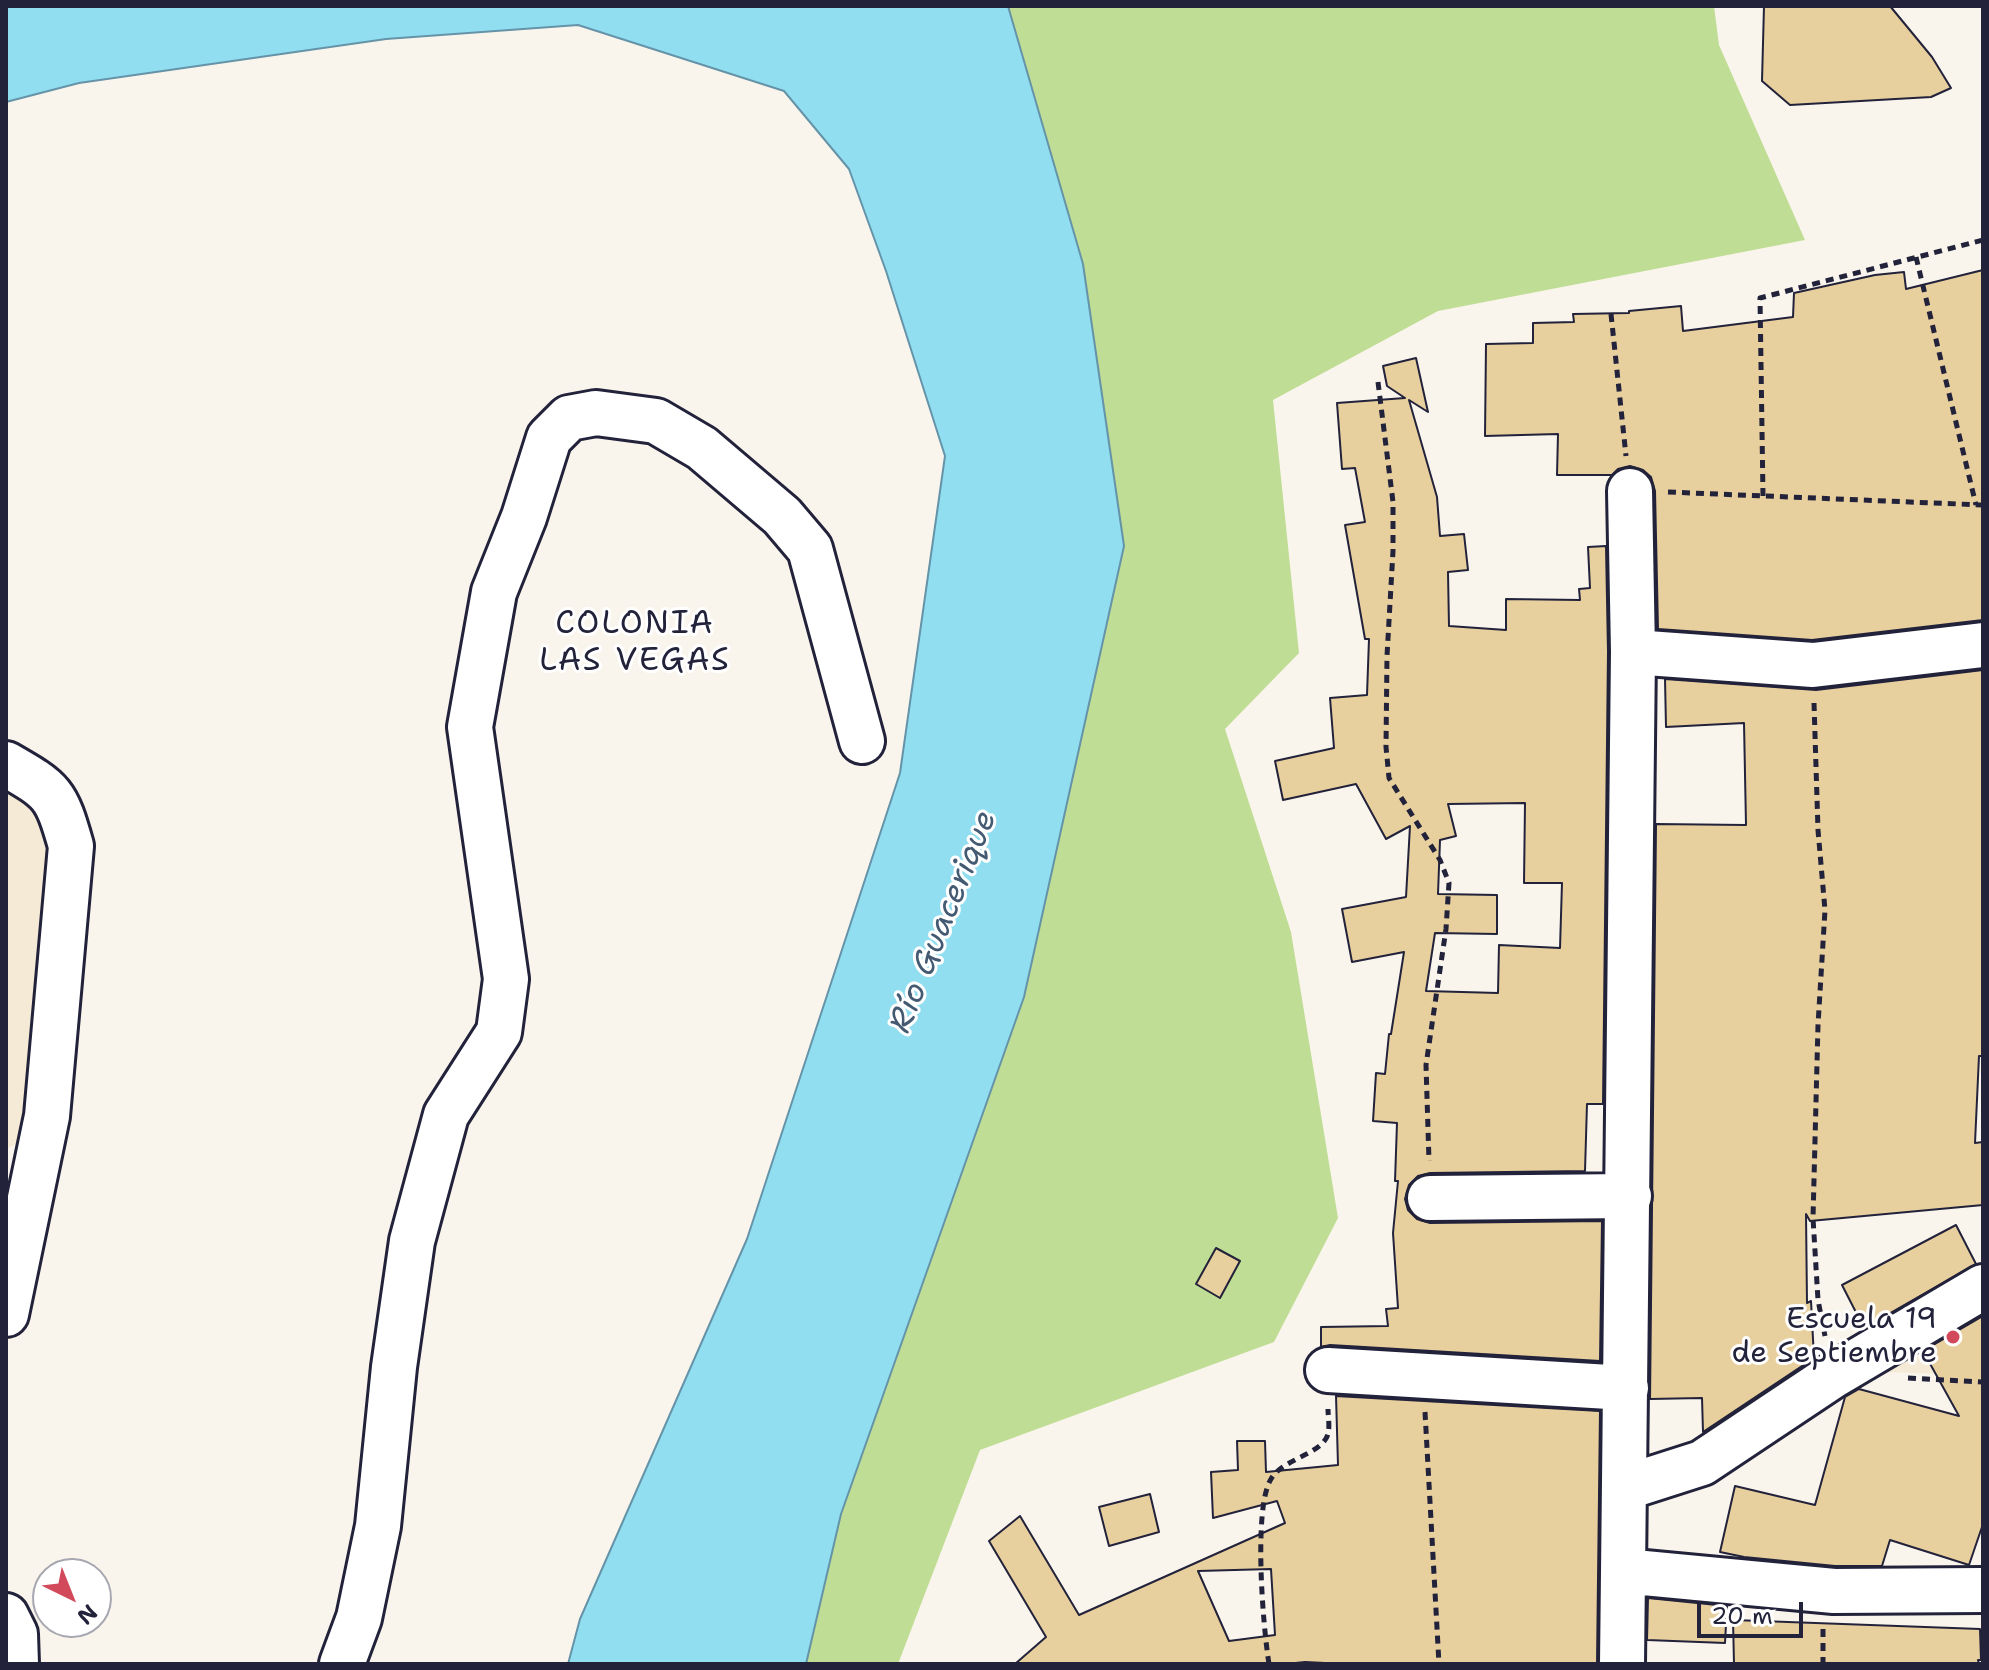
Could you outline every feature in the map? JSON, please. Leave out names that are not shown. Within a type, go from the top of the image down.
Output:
[{"type":"street","points":[[342,1664],[359,1618],[378,1526],[394,1367],[412,1241],[446,1115],[499,1032],[501,1019],[506,979],[470,727],[494,592],[524,517],[549,438],[569,418],[596,413],[656,421],[702,448],[782,516],[810,549],[862,741]]},
{"type":"street","points":[[1622,1664],[1633,652],[1630,491]]},
{"type":"street","points":[[1633,652],[1813,665],[1983,645]]},
{"type":"street","points":[[6,764],[43,785],[59,805],[71,846],[47,1116],[17,1208],[6,1314]]},
{"type":"street","points":[[1430,1198],[1629,1196]]},
{"type":"street","points":[[1624,1488],[1702,1463],[1834,1375],[1983,1287]]},
{"type":"street","points":[[1328,1370],[1626,1388]]},
{"type":"street","points":[[1623,1571],[1834,1591],[1983,1590]]},
{"type":"street","points":[[6,1616],[15,1634],[16,1664]]},
{"type":"path","points":[[1763,496],[1760,298],[1983,240]]},
{"type":"path","points":[[1611,314],[1630,491],[1980,505],[1916,257]]},
{"type":"path","points":[[1378,382],[1393,502],[1387,656],[1386,747],[1389,778],[1440,860],[1449,883],[1446,929],[1426,1065],[1430,1198]]},
{"type":"path","points":[[1813,665],[1818,830],[1825,910],[1818,1025],[1813,1218],[1818,1300],[1834,1375]]},
{"type":"path","points":[[1269,1664],[1264,1634],[1261,1505],[1271,1478],[1299,1456],[1313,1451],[1328,1434],[1328,1370]]},
{"type":"path","points":[[1422,1375],[1439,1664]]},
{"type":"shaded area","points":[[6,768],[60,792],[23,1141],[6,1149]]},
{"type":"shaded area","name":"Escuela 19 de Septiembre","points":[[1983,1303],[1983,1376],[1863,1371]]},
{"type":"green space","points":[[928,6],[1714,6],[1719,45],[1805,240],[1438,311],[1273,400],[1299,653],[1225,729],[1291,932],[1338,1218],[1274,1342],[980,1450],[898,1664],[734,1664],[1104,505]]},
{"type":"water","name":"Río Guacerique","points":[[6,6],[1008,6],[1083,264],[1124,546],[1024,997],[841,1514],[806,1664],[568,1664],[580,1619],[747,1239],[900,773],[945,456],[886,271],[849,169],[784,91],[578,25],[386,39],[79,83],[6,102]]},
{"type":"building","points":[[1764,6],[1890,6],[1932,57],[1951,88],[1931,97],[1790,105],[1762,81]]},
{"type":"building","points":[[1983,270],[1983,620],[1812,640],[1658,629],[1655,491],[1651,477],[1643,470],[1630,466],[1618,469],[1612,475],[1557,475],[1558,434],[1485,436],[1486,344],[1533,343],[1533,323],[1574,322],[1573,314],[1629,313],[1681,306],[1683,331],[1793,317],[1794,293],[1875,275],[1904,272],[1906,289]]},
{"type":"building","points":[[1416,358],[1428,412],[1409,400],[1437,497],[1440,536],[1464,534],[1468,570],[1448,572],[1449,626],[1506,630],[1506,599],[1580,600],[1579,589],[1590,588],[1588,547],[1606,546],[1608,652],[1603,1104],[1587,1104],[1585,1171],[1430,1173],[1418,1176],[1409,1185],[1405,1199],[1408,1210],[1417,1219],[1430,1223],[1602,1221],[1600,1361],[1330,1345],[1321,1347],[1321,1327],[1388,1326],[1386,1309],[1398,1308],[1393,1233],[1398,1181],[1395,1181],[1397,1123],[1373,1121],[1376,1073],[1385,1074],[1404,952],[1352,962],[1342,909],[1406,897],[1410,826],[1386,839],[1356,784],[1283,800],[1275,761],[1334,748],[1330,698],[1367,695],[1369,639],[1365,639],[1345,525],[1365,522],[1355,468],[1342,469],[1337,403],[1405,398],[1387,386],[1383,366]],"holes":[[[1525,803],[1524,883],[1562,883],[1560,948],[1499,945],[1498,993],[1426,991],[1435,933],[1497,934],[1497,895],[1438,894],[1440,840],[1456,836],[1448,804]]]},
{"type":"building","points":[[1983,670],[1983,1056],[1979,1056],[1975,1143],[1983,1142],[1983,1205],[1810,1221],[1806,1214],[1807,1303],[1811,1301],[1814,1358],[1703,1432],[1702,1398],[1650,1399],[1656,824],[1746,825],[1744,723],[1666,727],[1665,679],[1816,690]]},
{"type":"building","points":[[1956,1225],[1976,1264],[1864,1328],[1842,1285]]},
{"type":"building","points":[[1216,1248],[1240,1261],[1220,1298],[1196,1284]]},
{"type":"building","points":[[1983,1316],[1983,1524],[1969,1565],[1890,1540],[1882,1566],[1835,1566],[1720,1552],[1735,1486],[1815,1505],[1845,1397],[1859,1389],[1959,1416],[1923,1351]]},
{"type":"building","points":[[1336,1396],[1600,1411],[1597,1664],[1015,1664],[1046,1637],[989,1541],[1020,1516],[1079,1615],[1285,1523],[1277,1501],[1213,1518],[1211,1472],[1238,1470],[1237,1441],[1265,1441],[1266,1472],[1338,1465]],"holes":[[[1271,1569],[1275,1635],[1229,1641],[1198,1571]]]},
{"type":"building","points":[[1150,1494],[1159,1532],[1109,1546],[1099,1507]]},
{"type":"building","points":[[1648,1598],[1727,1606],[1725,1643],[1647,1640]]},
{"type":"building","points":[[1733,1620],[1980,1629],[1981,1660],[1978,1660],[1979,1664],[1734,1664]]},
{"type":"place","name":"Escuela 19 de Septiembre","points":[[1953,1337]]},
{"type":"district","name":"COLONIA LAS VEGAS","points":[[635,644]]}]
